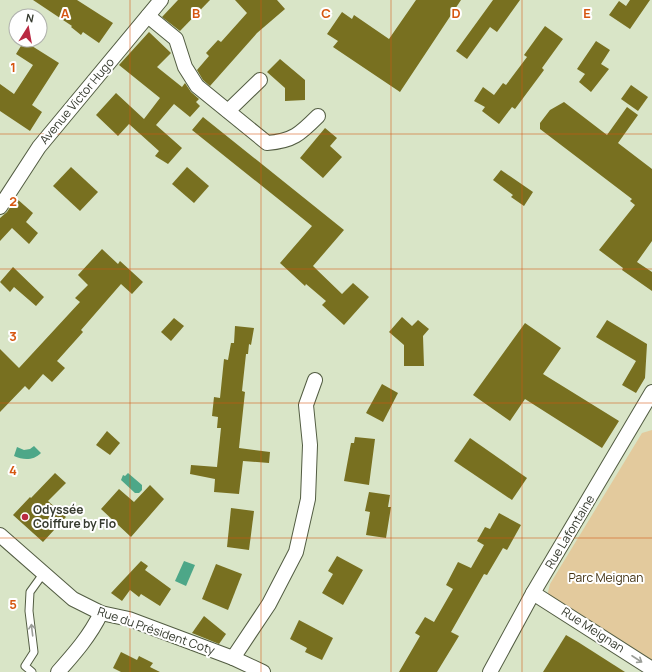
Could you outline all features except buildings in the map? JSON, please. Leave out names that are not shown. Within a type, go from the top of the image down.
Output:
[{"type":"street","name":"Avenue Victor Hugo","points":[[0,207],[38,147],[161,0]]},
{"type":"street","points":[[148,16],[176,39],[185,67],[197,86],[267,143],[283,142],[299,135],[318,116]]},
{"type":"street","points":[[228,111],[260,80]]},
{"type":"street","points":[[236,664],[270,604],[296,552],[308,499],[310,445],[306,405],[314,380]]},
{"type":"street","name":"Rue Lafontaine","points":[[490,672],[533,593],[651,399]]},
{"type":"street","name":"Rue du Président Coty","points":[[0,535],[73,599],[101,613],[129,619],[236,664],[263,672]]},
{"type":"street","name":"Rue Meignan","points":[[533,593],[652,669]]},
{"type":"street","points":[[58,672],[80,648],[95,626],[101,613]]},
{"type":"lane","points":[[32,672],[25,666],[34,652],[29,611],[30,592],[43,574]]},
{"type":"green space","name":"Parc Meignan","points":[[652,430],[652,660],[547,596],[550,584],[642,433]]},
{"type":"shaded area","points":[[34,446],[41,453],[38,456],[31,459],[24,459],[14,456],[17,447],[24,450],[30,449]]},
{"type":"shaded area","points":[[128,473],[142,485],[142,490],[139,493],[135,493],[121,480],[123,475],[125,476]]},
{"type":"shaded area","points":[[184,561],[195,565],[186,586],[175,581]]},
{"type":"place","name":"Odyssée Coiffure by Flo","points":[[25,517]]}]
